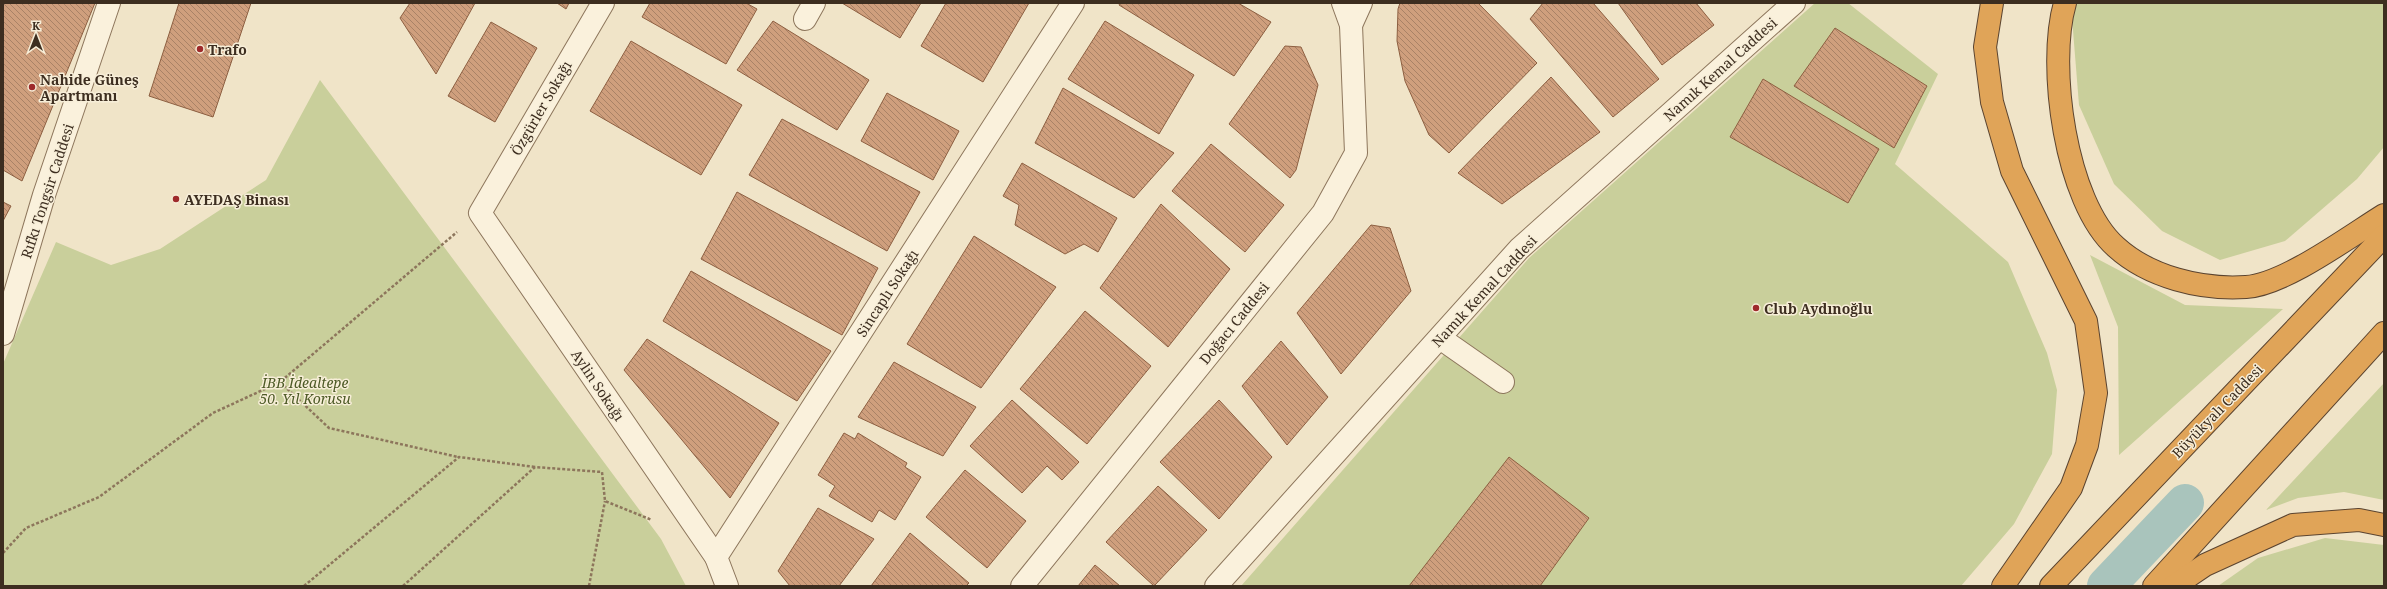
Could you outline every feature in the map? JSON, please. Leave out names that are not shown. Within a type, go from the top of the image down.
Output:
[{"type":"highway","points":[[1992,3],[1985,47],[1992,102],[2012,171],[2086,321],[2096,393],[2087,444],[2071,488],[2003,586]]},
{"type":"highway","points":[[2065,3],[2058,35],[2057,76],[2058,96],[2071,157],[2088,205],[2100,229],[2114,246],[2134,262],[2156,272],[2185,282],[2247,288],[2282,278],[2384,215]]},
{"type":"highway","name":"Büyükyalı Caddesi","points":[[2051,586],[2384,236]]},
{"type":"highway","points":[[2154,586],[2384,334]]},
{"type":"highway","points":[[2174,586],[2205,565],[2293,526],[2359,520],[2384,525]]},
{"type":"street","name":"Rıfkı Tongsir Caddesi","points":[[3,334],[44,194],[110,3]]},
{"type":"street","name":"Özgürler Sokağı","points":[[480,213],[603,3]]},
{"type":"street","name":"Sincaplı Sokağı","points":[[716,557],[1074,3]]},
{"type":"street","points":[[1343,3],[1351,26]]},
{"type":"street","points":[[1351,26],[1361,3]]},
{"type":"street","name":"Namık Kemal Caddesi","points":[[1216,586],[1520,249],[1794,3]]},
{"type":"street","name":"Doğacı Caddesi","points":[[1022,586],[1323,213],[1356,154],[1351,26]]},
{"type":"street","name":"Aylin Sokağı","points":[[480,213],[716,557]]},
{"type":"street","points":[[1440,338],[1502,382]]},
{"type":"street","points":[[716,557],[727,586]]},
{"type":"path","points":[[3,553],[26,528],[99,497],[213,412],[280,382],[480,213]]},
{"type":"path","points":[[280,382],[329,428],[458,457],[536,468],[602,472],[605,501],[589,586]]},
{"type":"path","points":[[304,586],[458,457]]},
{"type":"path","points":[[403,586],[536,468]]},
{"type":"path","points":[[605,501],[653,520]]},
{"type":"green space","name":"Club Aydınoğlu","points":[[1815,3],[1848,3],[1938,74],[1895,164],[2008,262],[2047,353],[2057,390],[2052,454],[2014,524],[1961,586],[1241,586],[1529,258]]},
{"type":"green space","points":[[2076,3],[2384,3],[2384,147],[2357,179],[2285,241],[2220,260],[2162,231],[2114,184],[2079,105],[2072,18]]},
{"type":"green space","name":"İBB İdealtepe 50. Yıl Korusu","points":[[320,80],[661,539],[686,586],[3,586],[3,364],[56,242],[111,265],[160,249],[266,180]]},
{"type":"green space","points":[[2090,255],[2185,305],[2283,309],[2119,455],[2118,327]]},
{"type":"green space","points":[[2384,383],[2384,500],[2344,492],[2298,498],[2266,510]]},
{"type":"green space","points":[[2325,538],[2384,545],[2384,586],[2218,586],[2258,558]]},
{"type":"building","name":"Nahide Güneş Apartmanı","points":[[3,3],[95,3],[22,181],[3,170]]},
{"type":"building","name":"Trafo","points":[[179,3],[251,3],[213,117],[149,96]]},
{"type":"building","points":[[410,3],[475,3],[436,74],[400,18]]},
{"type":"building","points":[[557,3],[569,3],[566,9]]},
{"type":"building","points":[[650,3],[746,3],[757,9],[726,64],[642,17]]},
{"type":"building","points":[[842,3],[921,3],[900,38]]},
{"type":"building","points":[[946,3],[1029,3],[983,82],[921,46]]},
{"type":"building","points":[[1120,3],[1238,3],[1271,22],[1234,76],[1119,5]]},
{"type":"building","points":[[1400,3],[1478,3],[1537,63],[1449,153],[1429,135],[1405,81],[1397,41],[1398,9]]},
{"type":"building","points":[[1543,3],[1593,3],[1659,79],[1613,117],[1530,19]]},
{"type":"building","points":[[1618,3],[1696,3],[1714,25],[1662,65]]},
{"type":"building","points":[[773,21],[869,80],[837,130],[737,70]]},
{"type":"building","points":[[1105,21],[1194,75],[1159,134],[1068,79]]},
{"type":"building","points":[[491,22],[537,48],[495,122],[448,96]]},
{"type":"building","points":[[1835,28],[1927,86],[1894,148],[1794,86]]},
{"type":"building","points":[[631,41],[742,105],[701,175],[590,111]]},
{"type":"building","points":[[1285,46],[1301,47],[1318,85],[1296,170],[1290,178],[1229,124]]},
{"type":"building","points":[[1551,77],[1600,132],[1502,204],[1458,173]]},
{"type":"building","points":[[1763,79],[1879,149],[1848,203],[1730,137]]},
{"type":"building","points":[[1063,88],[1174,153],[1134,198],[1035,143]]},
{"type":"building","points":[[887,93],[959,131],[933,180],[861,141]]},
{"type":"building","points":[[782,119],[920,192],[887,251],[749,175]]},
{"type":"building","points":[[1211,144],[1284,205],[1245,252],[1172,191]]},
{"type":"building","points":[[1022,163],[1117,218],[1098,252],[1084,244],[1065,254],[1015,225],[1019,205],[1003,196]]},
{"type":"building","points":[[737,192],[878,268],[842,335],[701,259]]},
{"type":"building","points":[[3,202],[11,206],[3,221]]},
{"type":"building","points":[[1161,204],[1230,269],[1168,347],[1100,288]]},
{"type":"building","points":[[1371,225],[1390,228],[1411,291],[1341,374],[1297,313]]},
{"type":"building","points":[[974,236],[1056,287],[981,388],[907,344]]},
{"type":"building","points":[[691,271],[831,351],[797,401],[663,321]]},
{"type":"building","points":[[1085,311],[1151,366],[1087,444],[1020,389]]},
{"type":"building","points":[[647,339],[779,423],[730,498],[624,370]]},
{"type":"building","points":[[1281,341],[1328,397],[1287,445],[1242,386]]},
{"type":"building","points":[[894,362],[976,407],[943,456],[858,417]]},
{"type":"building","points":[[1012,400],[1079,462],[1062,480],[1047,466],[1022,493],[970,446]]},
{"type":"building","points":[[1219,400],[1272,457],[1219,519],[1160,462]]},
{"type":"building","points":[[844,433],[855,439],[858,433],[907,463],[905,467],[921,477],[895,520],[879,510],[872,522],[829,496],[835,486],[818,475]]},
{"type":"building","points":[[1509,457],[1589,518],[1540,586],[1409,586]]},
{"type":"building","points":[[965,470],[1026,521],[987,568],[926,517]]},
{"type":"building","points":[[1158,486],[1207,530],[1154,586],[1106,542]]},
{"type":"building","points":[[818,508],[874,539],[839,586],[790,586],[778,571]]},
{"type":"building","points":[[910,533],[969,583],[966,586],[871,586]]},
{"type":"building","points":[[1095,565],[1120,586],[1078,586]]},
{"type":"waterway","points":[[2106,586],[2185,503]]},
{"type":"place","name":"Trafo","points":[[200,49]]},
{"type":"place","name":"Nahide Güneş Apartmanı","points":[[32,87]]},
{"type":"place","name":"AYEDAŞ Binası","points":[[176,199]]},
{"type":"place","name":"Club Aydınoğlu","points":[[1756,308]]}]
